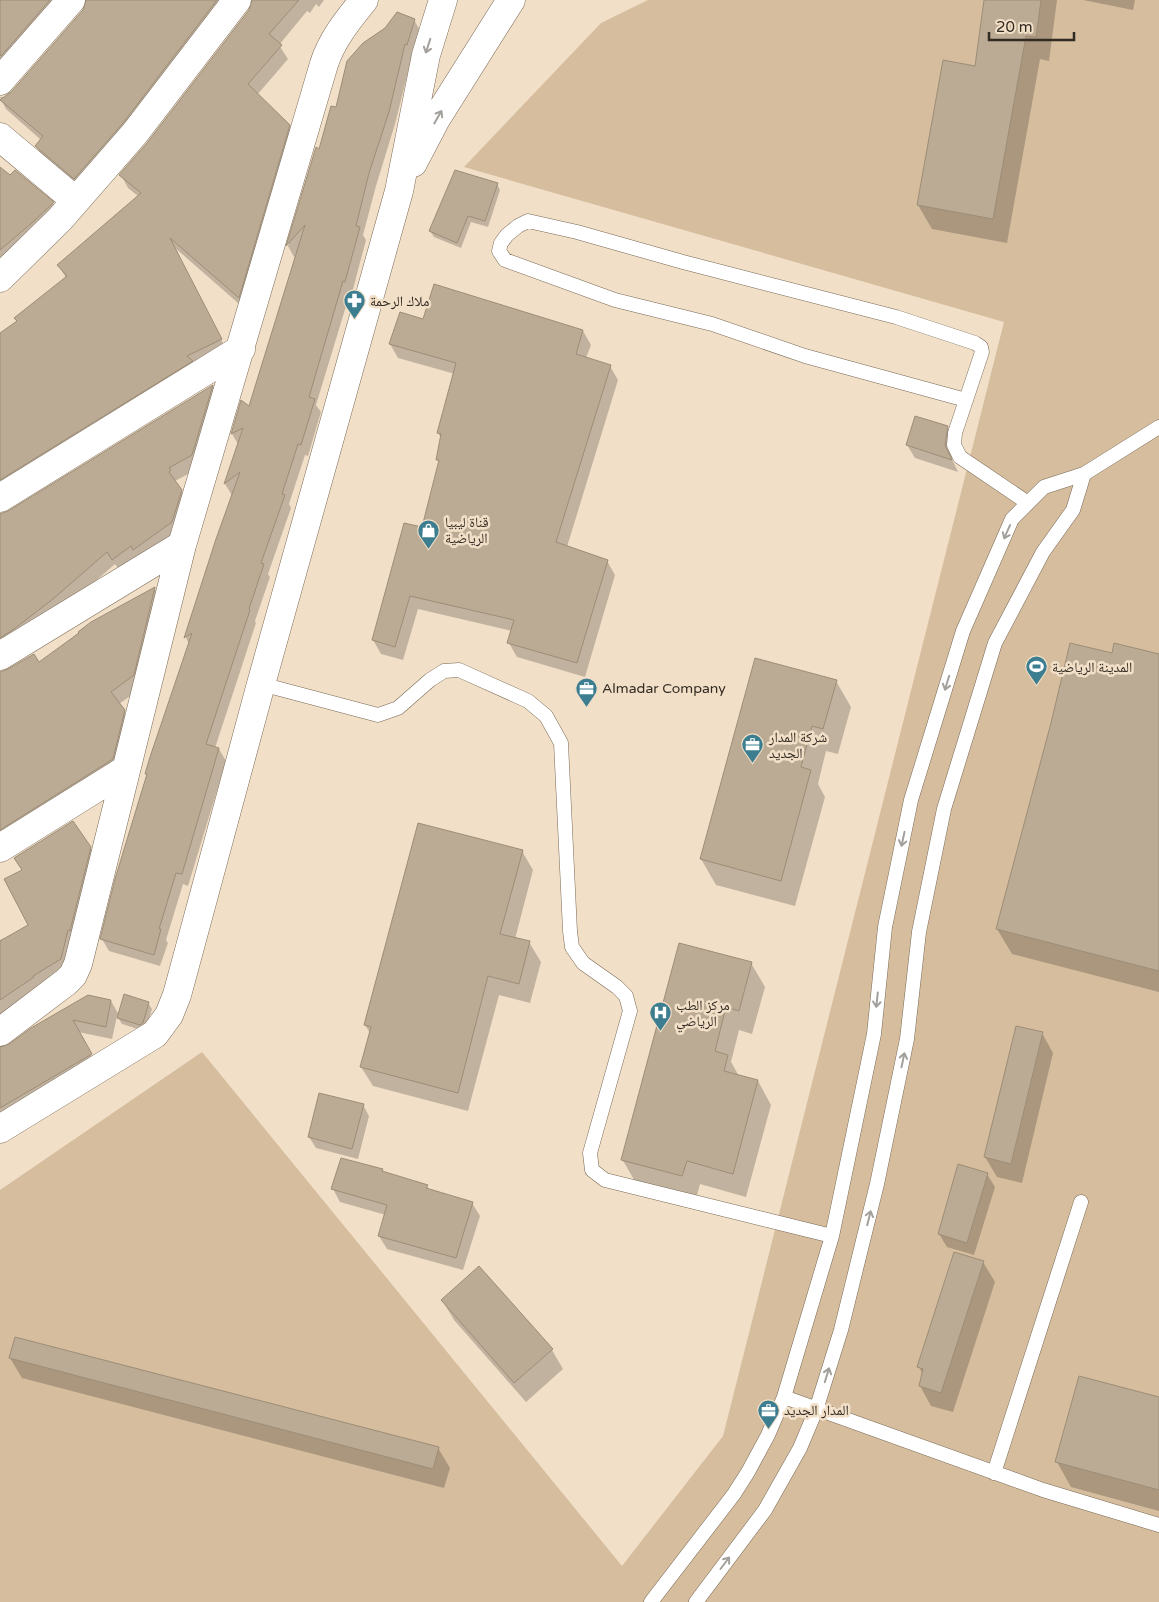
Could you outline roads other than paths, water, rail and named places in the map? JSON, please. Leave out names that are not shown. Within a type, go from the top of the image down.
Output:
[{"type":"street","points":[[0,81],[71,0]]},
{"type":"street","points":[[0,278],[60,219],[135,133],[237,0]]},
{"type":"street","points":[[0,1032],[74,975],[78,964],[182,545],[324,64],[329,49],[338,34],[364,0]]},
{"type":"street","points":[[0,1129],[154,1034],[169,1015],[177,995],[261,684],[399,191],[426,55],[443,0]]},
{"type":"street","points":[[399,191],[436,119],[511,0]]},
{"type":"street","points":[[0,137],[75,200]]},
{"type":"street","points":[[0,498],[241,349]]},
{"type":"street","points":[[0,656],[182,545]]},
{"type":"street","points":[[0,848],[126,770]]},
{"type":"lane","points":[[966,400],[805,356],[712,324],[616,300],[505,260],[499,252],[501,243],[518,226],[528,222],[577,232],[682,262],[896,316],[975,343],[981,347],[982,352],[966,400],[955,433],[954,445],[960,457],[1028,503]]},
{"type":"lane","points":[[651,1602],[734,1494],[768,1435],[784,1397],[832,1236],[874,1034],[885,927],[911,800],[963,630],[1012,519],[1044,487],[1084,474],[1159,427]]},
{"type":"lane","points":[[696,1602],[773,1497],[800,1448],[816,1410],[841,1330],[878,1184],[907,1039],[919,932],[944,809],[995,643],[1043,552],[1073,510],[1084,474]]},
{"type":"lane","points":[[261,684],[378,715],[398,708],[430,680],[444,671],[459,670],[528,701],[546,716],[561,743],[572,947],[583,963],[617,987],[626,996],[630,1011],[590,1153],[592,1170],[605,1180],[832,1236]]},
{"type":"lane","points":[[994,1473],[1081,1202]]},
{"type":"lane","points":[[784,1397],[994,1473],[1094,1507],[1159,1525]]},
{"type":"place","name":"ملاك الرحمة","points":[[354,320]]},
{"type":"place","name":"قناة ليبيا الرياضية","points":[[429,549]]},
{"type":"place","name":"المدينة الرياضية","points":[[1036,686]]},
{"type":"place","name":"Almadar Company","points":[[586,707]]},
{"type":"place","name":"شركة المدار الجديد","points":[[753,764]]},
{"type":"place","name":"مركز الطب الرياضي","points":[[660,1032]]},
{"type":"place","name":"المدار الجديد","points":[[768,1429]]}]
